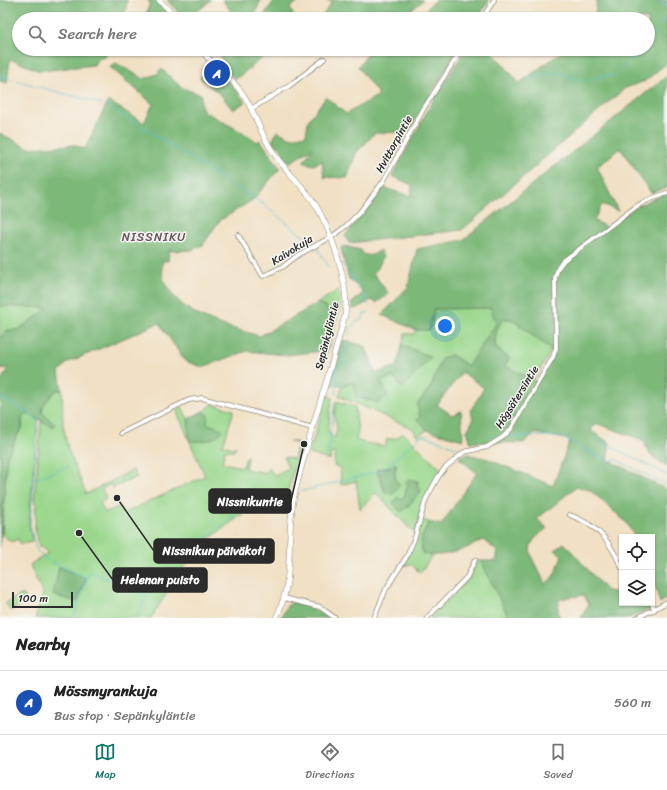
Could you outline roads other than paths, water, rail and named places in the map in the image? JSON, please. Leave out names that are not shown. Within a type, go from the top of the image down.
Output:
[{"type":"street","points":[[159,0],[171,12]]},
{"type":"street","points":[[486,12],[494,0]]},
{"type":"street","name":"Sepänkyläntie","points":[[205,56],[242,93],[272,152],[316,205],[330,238],[344,281],[346,306],[293,502],[289,574],[284,598],[276,618]]},
{"type":"street","name":"Hvittorpintie","points":[[330,238],[346,226],[380,187],[420,115],[458,56]]},
{"type":"street","points":[[251,109],[289,86],[324,59]]},
{"type":"street","name":"Högsätersintie","points":[[374,618],[386,589],[408,554],[415,537],[426,499],[438,477],[445,468],[464,452],[487,447],[503,438],[511,429],[553,357],[556,348],[555,278],[558,268],[563,261],[638,206],[648,200],[667,194]]},
{"type":"street","name":"Kaivokuja","points":[[238,235],[263,276],[284,266],[298,255],[330,238]]},
{"type":"street","points":[[121,433],[179,405],[202,398],[313,428]]},
{"type":"street","points":[[570,515],[585,521],[607,539],[619,562]]},
{"type":"street","points":[[427,618],[467,577],[475,560]]},
{"type":"street","points":[[284,598],[320,607],[335,618]]},
{"type":"street","points":[[637,618],[667,602]]},
{"type":"street","points":[[653,606],[654,610]]},
{"type":"waterway","points":[[658,0],[667,7]]},
{"type":"waterway","points":[[660,26],[667,15]]},
{"type":"waterway","points":[[620,69],[634,56]]},
{"type":"waterway","points":[[528,79],[556,73],[578,80],[593,79],[605,75],[613,76],[615,74]]},
{"type":"waterway","points":[[0,76],[102,104]]},
{"type":"waterway","points":[[107,105],[263,204],[312,243]]},
{"type":"waterway","points":[[317,248],[330,267]]},
{"type":"waterway","points":[[342,264],[346,267],[359,288],[366,296],[368,305]]},
{"type":"waterway","points":[[349,335],[350,329],[357,321],[363,319],[364,314],[369,312]]},
{"type":"waterway","points":[[336,394],[337,367],[344,362],[342,354],[348,348],[349,342]]},
{"type":"waterway","points":[[0,397],[38,419],[30,526],[38,552],[48,560]]},
{"type":"waterway","points":[[328,456],[335,401]]},
{"type":"waterway","points":[[299,492],[381,471],[421,436],[426,436],[458,448]]},
{"type":"waterway","points":[[508,437],[548,436],[563,438],[607,461],[617,460],[667,485]]},
{"type":"waterway","points":[[597,439],[667,475]]},
{"type":"waterway","points":[[34,479],[69,466]]},
{"type":"waterway","points":[[174,564],[254,499],[283,496]]},
{"type":"waterway","points":[[52,562],[87,578],[90,572],[147,595],[137,618]]},
{"type":"waterway","points":[[148,595],[170,567]]},
{"type":"waterway","points":[[73,618],[87,578]]},
{"type":"place","name":"Mössmyrankuja","points":[[217,73]]},
{"type":"place","name":"Nissnikuntie","points":[[304,444]]},
{"type":"place","name":"Nissnikun päiväkoti","points":[[117,498]]},
{"type":"place","name":"Helenan puisto","points":[[79,533]]},
{"type":"district","name":"NISSNIKU","points":[[154,237]]}]
